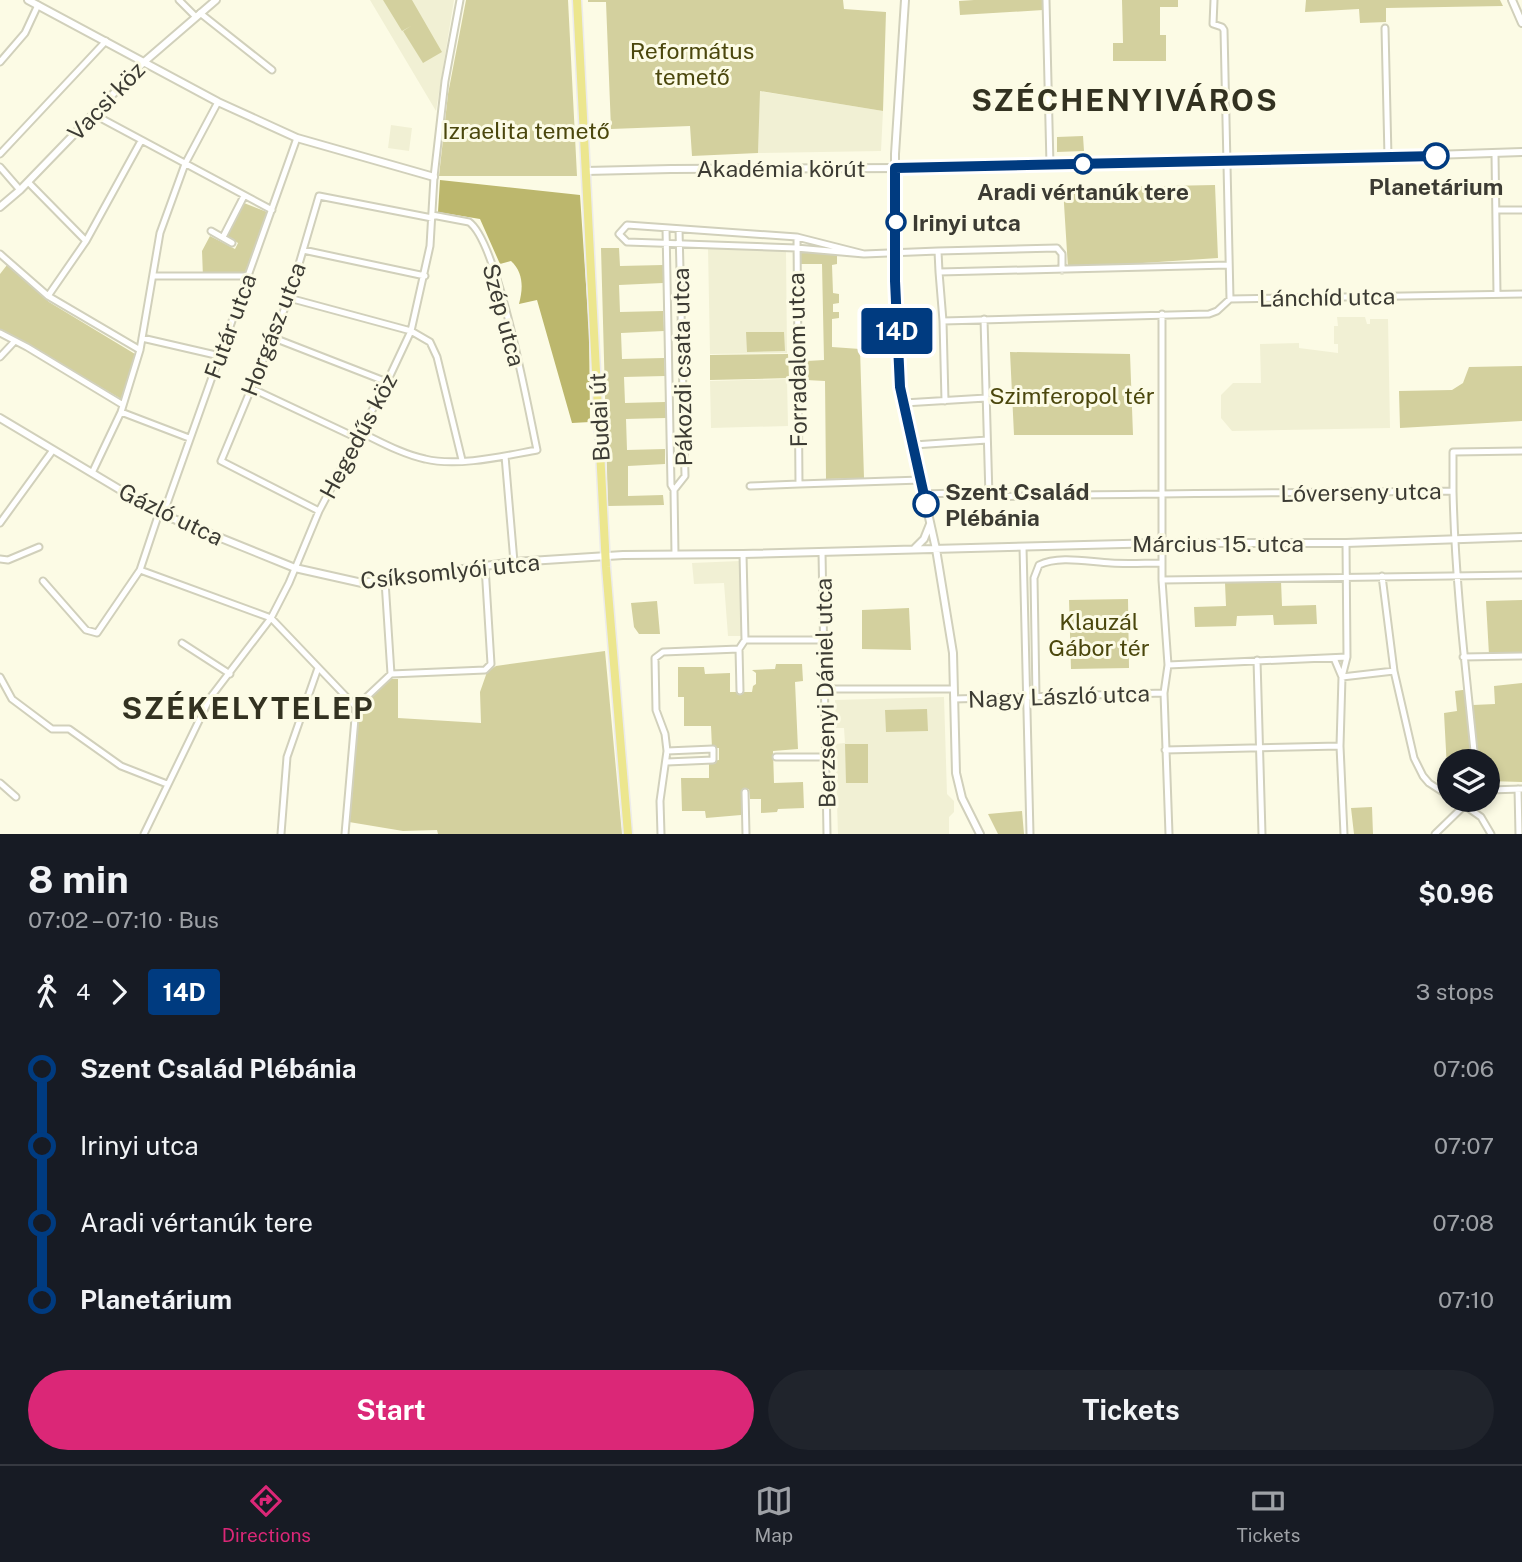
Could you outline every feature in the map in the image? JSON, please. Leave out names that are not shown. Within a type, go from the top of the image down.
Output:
[{"type":"main road","name":"Budai út","points":[[577,0],[606,556],[628,834]]},
{"type":"street","points":[[28,0],[218,102],[298,138],[434,177]]},
{"type":"street","points":[[179,0],[272,70]]},
{"type":"street","name":"Vacsi köz","points":[[0,207],[28,182],[144,62],[216,0]]},
{"type":"street","name":"Hegedűs köz","points":[[144,834],[210,698],[271,618],[319,511],[411,331],[425,276],[445,81],[460,0]]},
{"type":"street","points":[[905,0],[895,168],[900,387],[936,549],[953,653],[956,773],[962,798],[980,834]]},
{"type":"street","points":[[1046,0],[1050,165]]},
{"type":"street","points":[[1214,0],[1213,24],[1224,30],[1230,299]]},
{"type":"street","points":[[1512,0],[1522,23]]},
{"type":"street","points":[[0,62],[20,39],[38,5]]},
{"type":"street","points":[[1385,27],[1388,157]]},
{"type":"street","points":[[0,154],[106,41]]},
{"type":"street","points":[[92,474],[121,412],[140,350],[160,233],[185,164],[218,102]]},
{"type":"street","points":[[93,114],[272,210]]},
{"type":"street","name":"Futár utca","points":[[43,581],[86,631],[97,633],[141,569],[298,138]]},
{"type":"street","points":[[48,296],[86,242],[141,141]]},
{"type":"street","name":"Akadémia körút","points":[[586,171],[1227,162],[1522,152]]},
{"type":"street","points":[[1495,154],[1497,294]]},
{"type":"street","points":[[0,167],[20,190]]},
{"type":"street","points":[[28,182],[86,242]]},
{"type":"street","points":[[223,237],[244,196]]},
{"type":"street","name":"Szép utca","points":[[319,196],[469,222],[476,227],[499,281],[537,450],[505,456]]},
{"type":"street","name":"Horgász utca","points":[[319,196],[289,298],[221,461],[319,511]]},
{"type":"street","points":[[1496,210],[1522,210]]},
{"type":"street","points":[[864,254],[797,237],[627,225],[619,234],[627,242],[796,248],[864,254],[1057,248],[1062,254],[1062,270]]},
{"type":"street","name":"Pákozdi csata utca","points":[[666,228],[671,485],[674,490],[685,476],[679,229]]},
{"type":"street","points":[[211,231],[232,243]]},
{"type":"street","name":"Forradalom utca","points":[[797,237],[799,484]]},
{"type":"street","points":[[303,250],[425,276]]},
{"type":"street","points":[[938,251],[945,401]]},
{"type":"street","points":[[0,254],[48,296],[140,350]]},
{"type":"street","points":[[939,272],[1229,265]]},
{"type":"street","points":[[153,276],[248,276]]},
{"type":"street","name":"Lánchíd utca","points":[[1162,314],[1209,314],[1217,311],[1230,299],[1522,294]]},
{"type":"street","points":[[289,298],[411,331],[430,342],[438,357],[462,460]]},
{"type":"street","points":[[943,321],[1162,314],[1162,580],[1168,665],[1164,693],[1169,834]]},
{"type":"street","points":[[984,319],[989,497],[1161,493]]},
{"type":"street","points":[[0,333],[27,346],[123,405]]},
{"type":"street","points":[[142,338],[220,356]]},
{"type":"street","points":[[274,338],[387,382]]},
{"type":"street","points":[[0,356],[14,342]]},
{"type":"street","points":[[251,388],[415,457],[436,461],[505,456],[514,562]]},
{"type":"street","points":[[904,403],[986,398]]},
{"type":"street","points":[[121,412],[189,438]]},
{"type":"street","name":"Gázló utca","points":[[0,418],[161,514],[295,568]]},
{"type":"street","points":[[914,445],[987,440]]},
{"type":"street","points":[[0,523],[53,450]]},
{"type":"street","name":"Lóverseny utca","points":[[1161,493],[1453,491],[1453,452],[1522,451]]},
{"type":"street","points":[[750,486],[921,480]]},
{"type":"street","points":[[674,490],[676,554]]},
{"type":"street","points":[[1453,491],[1454,538],[1474,749]]},
{"type":"street","points":[[924,494],[989,492]]},
{"type":"street","points":[[914,549],[924,539],[930,522]]},
{"type":"street","name":"Március 15. utca","points":[[606,556],[1162,543],[1346,543],[1522,537]]},
{"type":"street","points":[[1344,834],[1340,746],[1342,677],[1347,657],[1346,543]]},
{"type":"street","points":[[0,559],[8,559],[39,547]]},
{"type":"street","points":[[1023,547],[1030,834]]},
{"type":"street","name":"Berzsenyi Dániel utca","points":[[822,552],[827,834]]},
{"type":"street","points":[[740,691],[739,649],[745,640],[743,554]]},
{"type":"street","name":"Csíksomlyói utca","points":[[295,568],[350,582],[386,581],[514,562],[606,556]]},
{"type":"street","points":[[1036,697],[1034,578],[1039,565],[1046,562],[1087,561],[1162,563]]},
{"type":"street","points":[[345,834],[356,707],[391,674],[485,670],[491,664],[485,566]]},
{"type":"street","points":[[141,569],[271,618],[356,707]]},
{"type":"street","points":[[1162,580],[1522,575]]},
{"type":"street","points":[[1382,576],[1394,671],[1418,768],[1429,783],[1437,788]]},
{"type":"street","points":[[386,581],[391,674]]},
{"type":"street","points":[[745,640],[824,640]]},
{"type":"street","points":[[182,643],[230,674]]},
{"type":"street","points":[[661,834],[660,801],[667,751],[665,734],[656,710],[653,666],[655,658],[663,652],[739,649]]},
{"type":"street","points":[[1464,657],[1522,656]]},
{"type":"street","points":[[1168,665],[1347,657]]},
{"type":"street","points":[[1334,658],[1342,677]]},
{"type":"street","points":[[1257,660],[1262,834]]},
{"type":"street","points":[[281,834],[287,757],[318,667]]},
{"type":"street","points":[[1342,677],[1394,671]]},
{"type":"street","points":[[0,677],[12,699],[52,729],[69,729],[121,766],[167,784]]},
{"type":"street","points":[[824,689],[953,689]]},
{"type":"street","name":"Nagy László utca","points":[[954,699],[1164,693]]},
{"type":"street","points":[[1165,750],[1340,746]]},
{"type":"street","points":[[667,751],[713,749],[713,760],[667,762]]},
{"type":"street","points":[[776,757],[827,757]]},
{"type":"street","points":[[0,783],[16,797]]},
{"type":"street","points":[[1500,790],[1520,789],[1519,834]]},
{"type":"street","points":[[745,792],[746,834]]},
{"type":"street","points":[[1435,834],[1458,812]]},
{"type":"street","points":[[1477,812],[1491,834]]},
{"type":"shaded area","points":[[370,0],[454,0],[436,111]]},
{"type":"shaded area","points":[[759,91],[883,111],[881,151],[758,153]]},
{"type":"shaded area","points":[[391,125],[412,128],[409,151],[388,148]]},
{"type":"shaded area","points":[[440,180],[580,195],[589,330],[590,422],[572,423],[537,300],[519,304],[522,287],[518,271],[511,261],[500,264],[480,219],[438,212]]},
{"type":"shaded area","points":[[708,247],[786,251],[787,353],[710,354]]},
{"type":"shaded area","points":[[1337,317],[1365,317],[1367,324],[1370,324],[1370,319],[1388,319],[1390,428],[1232,431],[1221,418],[1221,395],[1233,383],[1261,383],[1260,344],[1299,343],[1299,348],[1338,353],[1338,344],[1334,344]]},
{"type":"shaded area","points":[[787,379],[788,426],[711,428],[710,381]]},
{"type":"shaded area","points":[[740,561],[743,636],[728,636],[724,583],[694,584],[692,563]]},
{"type":"shaded area","points":[[944,697],[947,794],[954,801],[954,812],[949,817],[949,834],[838,834],[835,744],[845,743],[844,728],[836,728],[835,700]]},
{"type":"green space","points":[[383,0],[412,0],[442,52],[423,63],[403,31],[411,26],[402,31]]},
{"type":"green space","name":"Izraelita temető","points":[[466,0],[568,0],[577,176],[439,176],[448,94]]},
{"type":"green space","name":"Református temető","points":[[588,0],[843,0],[844,9],[886,12],[883,111],[760,91],[758,153],[692,156],[690,126],[611,129],[606,2]]},
{"type":"green space","points":[[1043,0],[1043,10],[960,15],[959,1]]},
{"type":"green space","points":[[1122,0],[1178,0],[1178,7],[1160,7],[1160,35],[1166,35],[1166,61],[1113,61],[1113,43],[1123,43]]},
{"type":"green space","points":[[1306,0],[1500,0],[1503,6],[1386,8],[1386,22],[1360,23],[1359,9],[1305,12]]},
{"type":"green space","points":[[1083,136],[1084,151],[1057,152],[1057,137]]},
{"type":"green space","name":"Aradi vértanúk tere","points":[[1215,185],[1218,258],[1068,268],[1063,188]]},
{"type":"green space","points":[[244,203],[267,212],[244,276],[203,277],[202,251],[210,236],[235,249],[238,243],[227,236]]},
{"type":"green space","points":[[601,248],[619,248],[620,266],[663,265],[663,283],[619,285],[620,312],[663,311],[664,331],[621,333],[622,359],[664,358],[665,376],[624,377],[625,403],[665,402],[666,418],[626,419],[627,450],[665,449],[665,464],[628,466],[628,496],[663,495],[664,505],[608,506]]},
{"type":"green space","points":[[799,251],[837,254],[837,264],[832,265],[833,293],[839,294],[839,303],[833,304],[833,312],[839,312],[839,318],[832,319],[832,347],[860,349],[864,478],[826,479],[825,381],[806,380],[807,361],[824,360],[822,264],[799,264]]},
{"type":"green space","points":[[7,265],[49,302],[135,354],[123,400],[23,342],[0,333],[0,274]]},
{"type":"green space","points":[[746,332],[784,332],[785,351],[747,352]]},
{"type":"green space","name":"Szimferopol tér","points":[[1010,352],[1130,354],[1133,435],[1014,435]]},
{"type":"green space","points":[[788,354],[789,378],[710,380],[710,355]]},
{"type":"green space","points":[[1522,366],[1522,421],[1400,428],[1399,391],[1452,390],[1463,383],[1469,367]]},
{"type":"green space","points":[[1281,581],[1282,606],[1316,605],[1317,624],[1274,625],[1273,615],[1237,616],[1236,626],[1195,627],[1194,607],[1226,606],[1225,583]]},
{"type":"green space","name":"Klauzál Gábor tér","points":[[1128,599],[1129,668],[1071,669],[1069,600]]},
{"type":"green space","points":[[1522,600],[1522,654],[1489,655],[1486,601]]},
{"type":"green space","points":[[657,601],[660,634],[639,634],[634,627],[631,603]]},
{"type":"green space","points":[[909,608],[911,650],[862,649],[862,610]]},
{"type":"green space","points":[[605,651],[622,834],[438,834],[437,830],[403,831],[349,822],[359,708],[390,679],[398,679],[398,718],[481,723],[480,692],[487,672],[496,666]]},
{"type":"green space","points":[[776,664],[802,664],[803,681],[795,682],[798,749],[773,751],[774,783],[803,782],[804,808],[761,813],[761,799],[750,799],[749,789],[741,792],[741,815],[706,818],[705,811],[682,811],[681,778],[709,778],[709,761],[719,760],[719,748],[712,748],[711,726],[684,726],[684,697],[678,697],[678,667],[704,667],[705,674],[730,673],[730,692],[752,692],[756,684],[756,673],[752,670],[775,669]]},
{"type":"green space","points":[[1522,683],[1522,782],[1500,781],[1500,749],[1446,749],[1444,713],[1457,711],[1455,691],[1470,689],[1473,705],[1495,704],[1494,686]]},
{"type":"green space","points":[[927,709],[928,731],[886,732],[885,710]]},
{"type":"green space","points":[[845,744],[868,744],[868,783],[846,783]]},
{"type":"green space","points":[[1372,807],[1373,834],[1354,834],[1351,808]]},
{"type":"green space","points":[[1022,811],[1024,834],[998,834],[988,814]]},
{"type":"bus line","name":"14D","points":[[926,504],[900,387],[895,281],[895,168],[1436,156]]},
{"type":"place","name":"Planetárium","points":[[1436,156]]},
{"type":"place","name":"Aradi vértanúk tere","points":[[1083,164]]},
{"type":"place","name":"Irinyi utca","points":[[896,222]]},
{"type":"place","name":"Szent Család Plébánia","points":[[926,504]]},
{"type":"district","name":"SZÉCHENYIVÁROS","points":[[1125,100]]},
{"type":"district","name":"SZÉKELYTELEP","points":[[248,708]]}]
